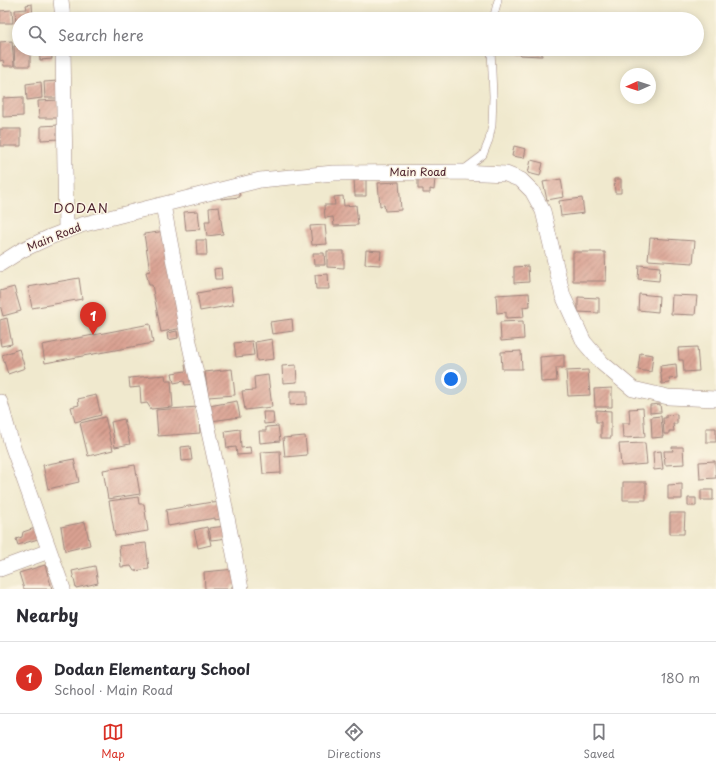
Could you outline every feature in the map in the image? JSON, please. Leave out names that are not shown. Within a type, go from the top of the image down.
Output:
[{"type":"street","points":[[61,0],[62,12]]},
{"type":"street","points":[[63,56],[66,231]]},
{"type":"street","name":"Main Road","points":[[0,264],[22,250],[81,226],[260,180],[334,173],[460,172],[506,174],[521,180],[532,191],[543,211],[563,296],[584,342],[602,363],[633,389],[668,397],[716,399]]},
{"type":"street","points":[[163,205],[188,337],[221,487],[241,589]]},
{"type":"street","points":[[0,402],[12,445],[63,589]]},
{"type":"street","points":[[0,570],[49,551]]},
{"type":"lane","points":[[495,12],[498,0]]},
{"type":"lane","points":[[460,172],[482,155],[492,126],[493,96],[491,56]]},
{"type":"building","points":[[32,4],[33,12],[15,12],[15,10],[27,9],[26,5]]},
{"type":"building","points":[[12,10],[12,23],[0,23],[0,11]]},
{"type":"building","points":[[12,41],[14,66],[4,66],[3,60],[0,61],[0,42]]},
{"type":"building","points":[[14,56],[30,56],[30,66],[15,66]]},
{"type":"building","points":[[40,56],[52,56],[52,59],[40,60]]},
{"type":"building","points":[[58,81],[59,98],[45,98],[44,82]]},
{"type":"building","points":[[41,82],[42,98],[27,100],[26,84]]},
{"type":"building","points":[[23,97],[23,116],[3,117],[3,98]]},
{"type":"building","points":[[59,100],[60,118],[39,118],[38,101]]},
{"type":"building","points":[[59,125],[60,139],[41,140],[41,126]]},
{"type":"building","points":[[0,129],[21,129],[21,146],[0,146]]},
{"type":"building","points":[[514,146],[526,149],[524,158],[512,156]]},
{"type":"building","points":[[531,160],[543,163],[540,176],[528,173]]},
{"type":"building","points":[[418,177],[435,177],[434,190],[430,189],[430,193],[423,193],[423,189],[418,189]]},
{"type":"building","points":[[354,179],[366,179],[366,196],[355,196]]},
{"type":"building","points":[[561,179],[564,197],[547,200],[543,182]]},
{"type":"building","points":[[614,179],[621,179],[621,193],[615,193]]},
{"type":"building","points":[[399,182],[401,210],[385,211],[384,205],[380,206],[378,183]]},
{"type":"building","points":[[239,190],[240,197],[221,199],[220,193]]},
{"type":"building","points":[[343,196],[344,206],[356,205],[358,225],[334,226],[333,217],[325,218],[324,205],[335,205],[334,197]]},
{"type":"building","points":[[582,198],[584,213],[561,216],[559,201]]},
{"type":"building","points":[[219,207],[223,234],[207,236],[205,221],[210,221],[209,208]]},
{"type":"building","points":[[198,211],[200,229],[186,230],[184,212]]},
{"type":"building","points":[[325,225],[327,244],[312,245],[310,226]]},
{"type":"building","points":[[166,231],[183,328],[161,332],[152,285],[149,285],[146,272],[150,271],[144,234]]},
{"type":"building","points":[[650,238],[695,241],[693,263],[648,260]]},
{"type":"building","points":[[196,240],[206,240],[207,255],[197,255]]},
{"type":"building","points":[[366,250],[381,251],[380,265],[365,264]]},
{"type":"building","points":[[327,251],[344,251],[344,268],[327,267]]},
{"type":"building","points":[[573,252],[605,252],[606,281],[573,281]]},
{"type":"building","points":[[313,253],[324,253],[325,265],[314,265]]},
{"type":"building","points":[[639,265],[660,267],[659,281],[638,279]]},
{"type":"building","points":[[528,266],[529,282],[514,283],[514,267]]},
{"type":"building","points":[[221,268],[222,279],[215,279],[214,269]]},
{"type":"building","points":[[328,274],[329,289],[316,289],[315,275]]},
{"type":"building","points":[[79,278],[82,299],[32,308],[28,287]]},
{"type":"building","points":[[14,287],[21,311],[3,316],[0,305],[0,291]]},
{"type":"building","points":[[231,287],[233,305],[200,311],[197,293]]},
{"type":"building","points":[[529,293],[530,306],[523,307],[524,317],[506,318],[506,312],[497,313],[496,295]]},
{"type":"building","points":[[639,294],[659,296],[658,312],[638,310]]},
{"type":"building","points":[[672,295],[697,296],[695,315],[671,314]]},
{"type":"building","points":[[578,297],[599,298],[599,313],[578,312]]},
{"type":"building","points":[[7,318],[12,344],[1,346],[0,320]]},
{"type":"building","points":[[292,319],[293,331],[272,334],[270,322]]},
{"type":"building","points":[[523,321],[524,339],[501,341],[500,322]]},
{"type":"building","points":[[150,324],[153,343],[45,363],[42,345]]},
{"type":"building","points":[[177,331],[178,338],[168,340],[167,333]]},
{"type":"building","points":[[272,339],[274,359],[257,361],[255,342]]},
{"type":"building","points":[[252,341],[254,355],[236,357],[234,343]]},
{"type":"building","points":[[697,347],[699,371],[684,372],[683,360],[679,360],[678,348]]},
{"type":"building","points":[[19,349],[25,368],[8,374],[2,355]]},
{"type":"building","points":[[521,351],[522,369],[502,369],[501,352]]},
{"type":"building","points":[[640,353],[653,355],[651,372],[638,370]]},
{"type":"building","points":[[564,355],[564,368],[556,368],[557,381],[541,382],[540,357]]},
{"type":"building","points":[[191,364],[194,384],[185,385],[184,381],[174,383],[172,373],[186,371],[185,365]]},
{"type":"building","points":[[676,364],[677,378],[669,379],[670,383],[662,384],[660,366]]},
{"type":"building","points":[[296,365],[297,382],[283,383],[282,366]]},
{"type":"building","points":[[232,369],[235,395],[208,397],[205,372]]},
{"type":"building","points":[[588,370],[590,395],[568,396],[566,371]]},
{"type":"building","points":[[165,375],[166,381],[171,381],[173,407],[151,409],[147,403],[141,404],[140,387],[130,388],[129,378]]},
{"type":"building","points":[[268,375],[272,407],[245,410],[242,391],[255,390],[254,377]]},
{"type":"building","points":[[612,388],[612,407],[595,407],[594,389]]},
{"type":"building","points":[[290,391],[307,391],[307,404],[290,405]]},
{"type":"building","points":[[96,395],[101,415],[75,422],[71,407],[79,405],[78,399]]},
{"type":"building","points":[[237,401],[240,417],[211,421],[209,406]]},
{"type":"building","points":[[660,404],[661,412],[650,413],[650,405]]},
{"type":"building","points":[[198,407],[200,433],[158,436],[156,410]]},
{"type":"building","points":[[643,408],[645,437],[623,438],[622,423],[630,423],[629,409]]},
{"type":"building","points":[[596,410],[611,411],[611,438],[601,438],[601,422],[596,422]]},
{"type":"building","points":[[263,412],[273,412],[274,423],[264,424]]},
{"type":"building","points":[[677,414],[677,424],[673,424],[674,431],[669,431],[669,434],[664,434],[663,418],[666,418],[666,415]]},
{"type":"building","points":[[661,416],[663,437],[652,438],[651,417]]},
{"type":"building","points":[[105,417],[113,450],[88,456],[80,423]]},
{"type":"building","points":[[124,419],[130,444],[115,447],[111,422]]},
{"type":"building","points":[[278,426],[280,441],[260,443],[259,431],[266,431],[266,427]]},
{"type":"building","points":[[706,428],[716,428],[716,442],[706,442]]},
{"type":"building","points":[[240,429],[241,448],[250,447],[251,454],[237,455],[236,447],[227,448],[225,431]]},
{"type":"building","points":[[305,436],[307,455],[285,457],[283,438]]},
{"type":"building","points":[[645,443],[647,464],[621,466],[619,444]]},
{"type":"building","points":[[190,446],[192,460],[182,461],[181,447]]},
{"type":"building","points":[[672,447],[683,447],[684,464],[665,465],[664,451],[673,451]]},
{"type":"building","points":[[280,451],[281,473],[263,474],[261,452]]},
{"type":"building","points":[[661,451],[663,469],[654,470],[653,452]]},
{"type":"building","points":[[74,459],[79,482],[48,489],[43,465]]},
{"type":"building","points":[[715,461],[716,478],[700,479],[699,462]]},
{"type":"building","points":[[135,465],[140,494],[108,499],[103,470]]},
{"type":"building","points":[[623,482],[646,482],[646,500],[623,500]]},
{"type":"building","points":[[682,484],[682,499],[668,499],[668,485]]},
{"type":"building","points":[[701,490],[713,490],[713,500],[701,500]]},
{"type":"building","points":[[138,497],[139,504],[144,504],[148,531],[115,536],[109,501]]},
{"type":"building","points":[[688,498],[696,498],[696,506],[688,506]]},
{"type":"building","points":[[212,502],[223,502],[226,518],[215,520],[215,518],[168,526],[166,510]]},
{"type":"building","points":[[670,513],[685,513],[684,534],[670,534]]},
{"type":"building","points":[[85,522],[90,545],[65,551],[61,527]]},
{"type":"building","points":[[227,526],[228,538],[211,540],[209,528]]},
{"type":"building","points":[[207,527],[211,545],[198,548],[194,530]]},
{"type":"building","points":[[35,528],[38,539],[18,545],[16,539],[22,537],[23,532]]},
{"type":"building","points":[[146,543],[149,569],[134,571],[131,566],[121,567],[119,546]]},
{"type":"building","points":[[45,565],[52,589],[24,589],[19,573]]},
{"type":"building","points":[[95,566],[98,583],[76,588],[72,571]]},
{"type":"building","points":[[235,569],[237,585],[232,586],[232,589],[205,589],[204,572]]},
{"type":"place","name":"Dodan Elementary School","points":[[93,335]]},
{"type":"district","name":"DODAN","points":[[81,208]]}]
